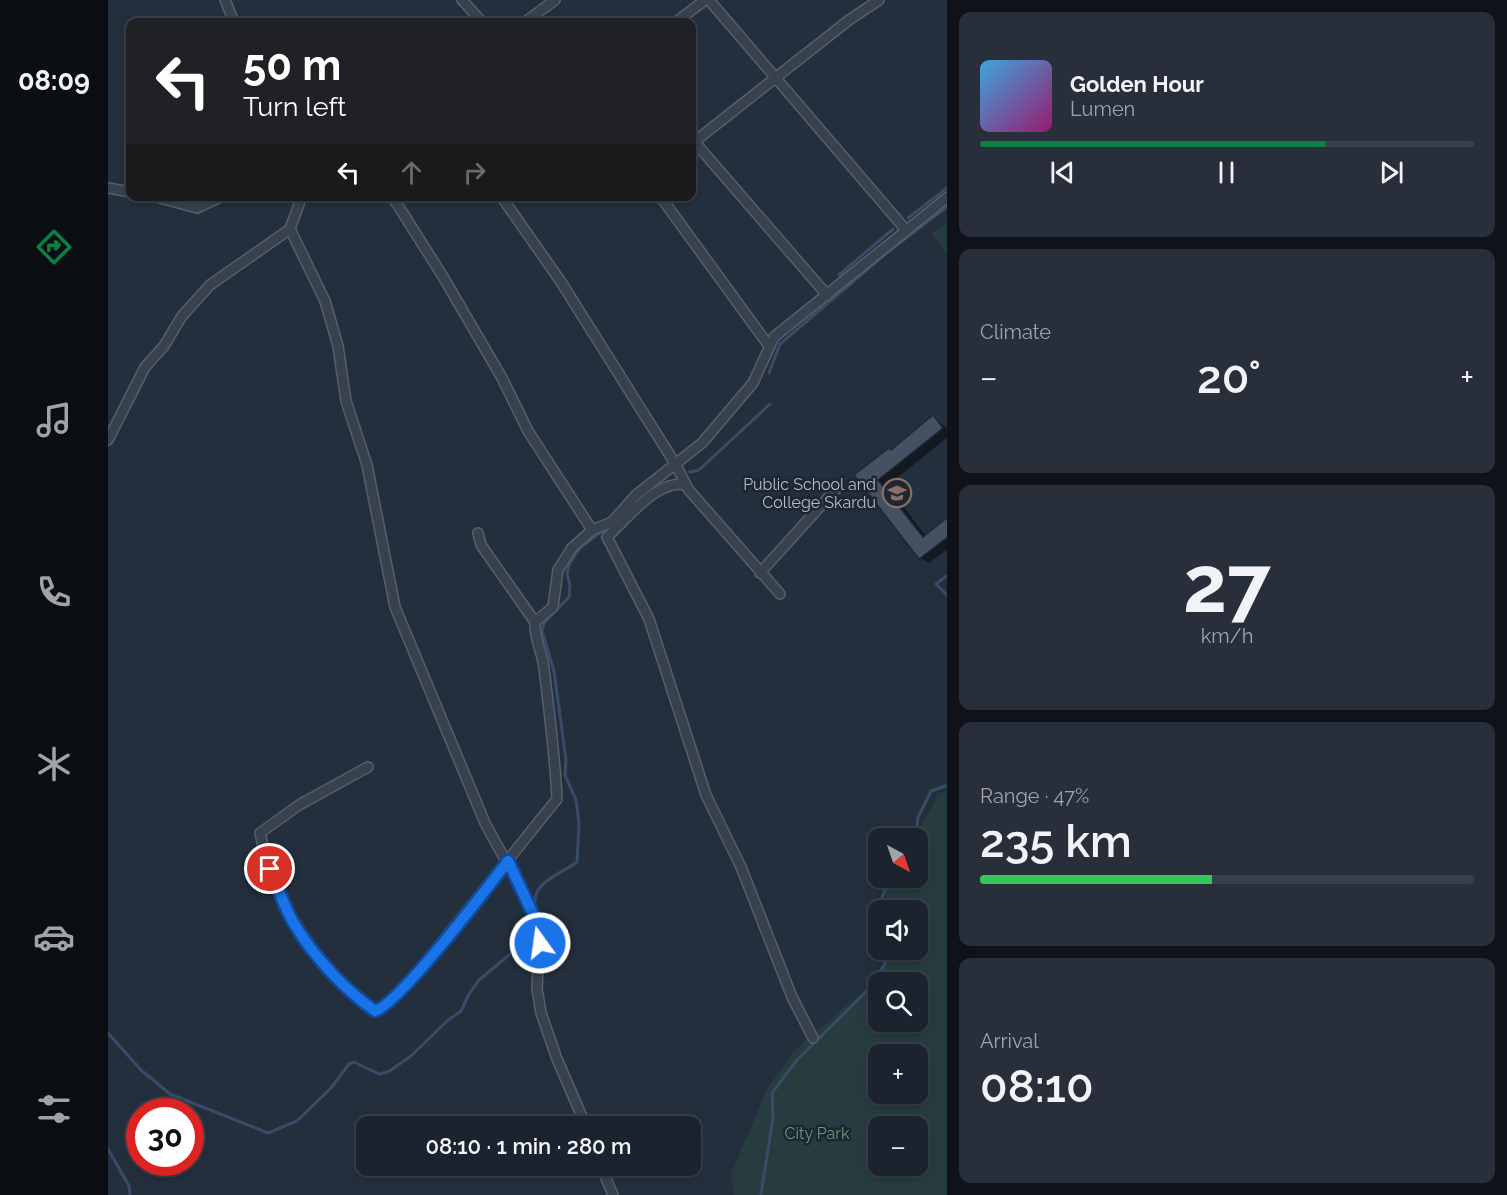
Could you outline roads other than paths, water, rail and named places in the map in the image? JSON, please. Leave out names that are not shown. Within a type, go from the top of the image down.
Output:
[{"type":"street","points":[[225,0],[232,18]]},
{"type":"street","points":[[462,0],[478,18]]},
{"type":"street","points":[[533,18],[555,0]]},
{"type":"street","points":[[682,18],[707,0],[906,230]]},
{"type":"street","points":[[696,138],[849,20],[879,0]]},
{"type":"street","points":[[696,143],[827,295]]},
{"type":"street","points":[[108,188],[126,191]]},
{"type":"street","points":[[535,622],[553,607],[557,592],[558,570],[572,548],[592,530],[612,522],[636,495],[702,443],[753,383],[770,346],[781,331],[947,198]]},
{"type":"street","points":[[171,201],[197,208],[212,201]]},
{"type":"street","points":[[108,440],[145,367],[164,346],[182,316],[210,285],[291,229],[300,201]]},
{"type":"street","points":[[395,201],[442,275],[502,378],[528,431],[592,530]]},
{"type":"street","points":[[504,201],[561,282],[676,465],[686,485],[780,594]]},
{"type":"street","points":[[664,201],[770,346]]},
{"type":"street","points":[[291,229],[325,301],[338,346],[346,401],[367,465],[395,607],[485,823],[508,861],[540,929],[537,989],[541,1013],[557,1059],[582,1116]]},
{"type":"street","points":[[686,485],[681,484],[656,490],[607,537],[649,620],[706,795],[741,867],[792,997],[813,1038]]},
{"type":"street","points":[[760,573],[836,489]]},
{"type":"street","points":[[368,767],[299,805],[260,833],[265,855],[294,924],[318,956],[354,996],[375,1011],[381,1009],[410,982],[557,799],[542,652],[534,637],[535,622],[481,545],[477,532]]},
{"type":"street","points":[[605,1176],[613,1195]]},
{"type":"waterway","points":[[908,218],[947,188]]},
{"type":"waterway","points":[[769,373],[780,344],[889,251],[947,207]]},
{"type":"waterway","points":[[839,275],[893,229]]},
{"type":"waterway","points":[[690,472],[699,470],[770,404]]},
{"type":"waterway","points":[[646,494],[660,486]]},
{"type":"waterway","points":[[536,911],[536,894],[540,887],[577,862],[579,824],[576,800],[565,775],[566,760],[554,671],[542,631],[544,623],[569,597],[570,585],[567,574],[570,562],[581,547],[605,529]]},
{"type":"waterway","points":[[947,576],[936,584],[947,595]]},
{"type":"waterway","points":[[917,828],[918,817],[931,791],[947,785]]},
{"type":"waterway","points":[[881,900],[886,888]]},
{"type":"waterway","points":[[108,1033],[141,1070],[170,1094],[268,1133],[297,1121],[331,1088],[349,1064],[354,1062],[379,1074],[388,1072],[411,1056],[447,1021],[461,1011],[479,980],[538,931]]},
{"type":"waterway","points":[[761,1195],[773,1117],[772,1093],[797,1060],[872,986],[885,960]]},
{"type":"waterway","points":[[108,1149],[129,1186],[130,1195]]},
{"type":"place","name":"Public School and College Skardu","points":[[897,493]]},
{"type":"park label","name":"City Park","points":[[817,1133]]}]
